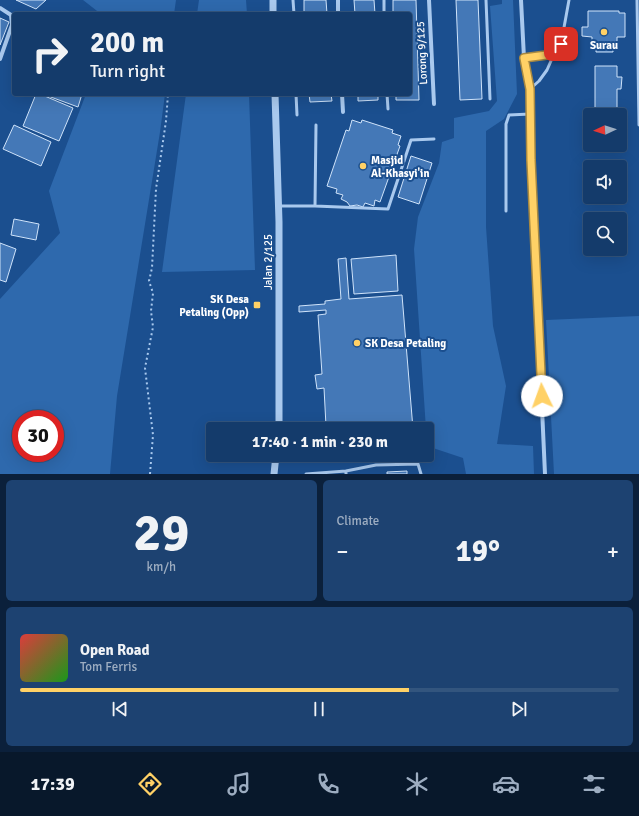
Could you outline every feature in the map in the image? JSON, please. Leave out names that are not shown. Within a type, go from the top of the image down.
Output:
[{"type":"street","points":[[273,0],[274,12]]},
{"type":"street","points":[[338,0],[338,12]]},
{"type":"street","name":"Lorong 9/125","points":[[429,0],[434,104]]},
{"type":"street","points":[[521,0],[524,58],[530,89],[545,474]]},
{"type":"street","points":[[0,8],[11,15],[12,25],[0,60]]},
{"type":"street","name":"Jalan 2/125","points":[[276,96],[279,422]]},
{"type":"street","points":[[342,96],[343,112]]},
{"type":"street","points":[[274,474],[275,462]]},
{"type":"lane","points":[[293,0],[294,12]]},
{"type":"lane","points":[[384,0],[384,12]]},
{"type":"lane","points":[[486,0],[490,99]]},
{"type":"lane","points":[[530,89],[539,81],[547,70],[554,54],[561,44],[569,0]]},
{"type":"lane","points":[[637,0],[639,125]]},
{"type":"lane","points":[[524,58],[554,54]]},
{"type":"lane","points":[[296,96],[297,115]]},
{"type":"lane","points":[[388,96],[388,110]]},
{"type":"lane","points":[[506,210],[506,124],[509,115],[530,114]]},
{"type":"lane","points":[[315,206],[316,125]]},
{"type":"lane","points":[[278,206],[388,209],[411,140],[434,139]]},
{"type":"lane","points":[[306,474],[346,473],[376,465],[418,464],[421,474]]},
{"type":"path","points":[[150,474],[153,435],[145,368],[153,327],[151,311],[153,292],[149,281],[152,261],[156,189],[166,121],[168,96]]},
{"type":"shaded area","points":[[83,0],[176,0],[174,12],[98,12]]},
{"type":"shaded area","points":[[199,0],[246,0],[247,12],[197,12]]},
{"type":"shaded area","points":[[502,0],[513,0],[517,94],[504,119],[486,131],[486,227],[493,326],[506,386],[497,444],[533,446],[534,474],[466,474],[463,458],[434,448],[434,422],[426,422],[414,249],[418,217],[439,163],[442,142],[454,138],[454,118],[489,111],[497,101],[490,6],[502,4]]},
{"type":"shaded area","points":[[85,96],[165,96],[117,396],[110,474],[0,474],[0,299],[60,233],[49,191]]},
{"type":"shaded area","points":[[186,96],[249,96],[255,270],[162,272]]},
{"type":"shaded area","points":[[639,316],[639,474],[554,474],[546,320]]},
{"type":"building","points":[[16,0],[46,0],[36,9]]},
{"type":"building","points":[[304,0],[326,0],[327,12],[304,12]]},
{"type":"building","points":[[354,0],[374,0],[375,12],[355,12]]},
{"type":"building","points":[[393,0],[416,0],[419,100],[396,100],[396,96],[412,96],[412,12],[393,12]]},
{"type":"building","points":[[456,0],[478,0],[482,99],[460,100]]},
{"type":"building","name":"Surau","points":[[588,11],[619,11],[619,13],[625,13],[625,37],[617,37],[617,42],[613,42],[613,52],[596,52],[596,46],[592,46],[592,37],[582,36],[582,27],[588,27]]},
{"type":"building","points":[[0,18],[9,22],[0,45]]},
{"type":"building","points":[[595,66],[617,66],[617,77],[622,77],[621,89],[617,89],[617,108],[595,108]]},
{"type":"building","points":[[35,96],[45,96],[73,108],[59,141],[23,126]]},
{"type":"building","points":[[48,96],[81,96],[78,107]]},
{"type":"building","points":[[309,96],[331,96],[332,101],[310,102]]},
{"type":"building","points":[[358,96],[378,96],[378,100],[358,101]]},
{"type":"building","name":"Masjid Al-Khasyi'in","points":[[352,120],[361,123],[362,120],[393,130],[392,133],[401,136],[398,145],[400,146],[380,202],[375,200],[374,206],[365,203],[363,207],[357,205],[350,206],[347,202],[341,199],[343,195],[336,193],[337,189],[327,186],[346,130],[349,131]]},
{"type":"building","points":[[14,125],[51,142],[41,166],[3,149]]},
{"type":"building","points":[[411,156],[432,163],[419,204],[398,197]]},
{"type":"building","points":[[14,219],[39,224],[36,240],[11,235]]},
{"type":"building","points":[[0,243],[16,249],[6,282],[0,280]]},
{"type":"building","points":[[396,255],[398,291],[354,294],[351,259]]},
{"type":"building","points":[[346,258],[349,299],[402,295],[412,422],[326,422],[324,388],[317,389],[315,375],[322,374],[318,315],[326,314],[326,310],[299,312],[299,306],[325,304],[325,301],[341,299],[338,259]]},
{"type":"building","points":[[407,471],[407,474],[387,474],[387,472]]},
{"type":"place","name":"Surau","points":[[604,32]]},
{"type":"place","name":"Masjid Al-Khasyi'in","points":[[363,166]]},
{"type":"place","name":"SK Desa Petaling (Opp)","points":[[257,305]]},
{"type":"place","name":"SK Desa Petaling","points":[[357,343]]},
{"type":"route","points":[[542,396],[531,160],[530,89],[524,58],[554,54],[561,44]]}]
